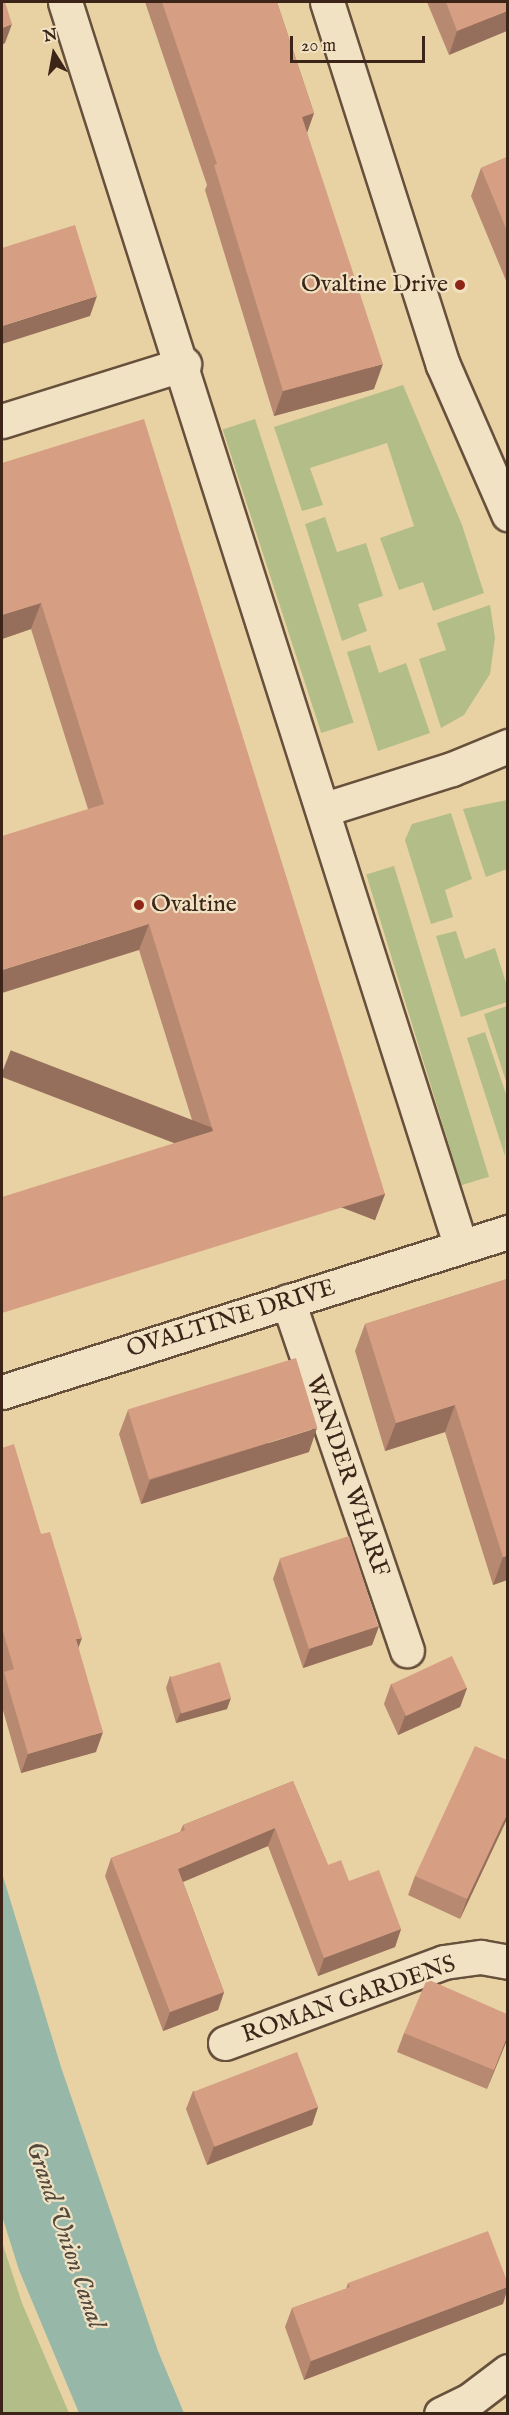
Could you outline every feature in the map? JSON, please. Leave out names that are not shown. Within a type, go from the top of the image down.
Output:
[{"type":"street","points":[[65,2],[184,364],[461,1247]]},
{"type":"street","points":[[327,2],[443,365],[507,514]]},
{"type":"street","points":[[2,421],[184,364]]},
{"type":"street","points":[[325,809],[452,769],[507,746]]},
{"type":"street","name":"OVALTINE DRIVE","points":[[2,1392],[507,1232]]},
{"type":"street","name":"WANDER WHARF","points":[[288,1301],[407,1650]]},
{"type":"street","name":"ROMAN GARDENS","points":[[225,2043],[444,1962],[481,1957],[507,1962]]},
{"type":"street","points":[[441,2414],[470,2400],[507,2371]]},
{"type":"green space","points":[[403,385],[462,525],[484,593],[433,611],[423,582],[399,590],[380,538],[414,526],[387,443],[310,468],[323,505],[302,511],[274,427]]},
{"type":"green space","points":[[255,419],[354,722],[321,733],[223,430]]},
{"type":"green space","points":[[325,517],[337,552],[366,543],[383,596],[358,604],[367,631],[342,641],[305,524]]},
{"type":"green space","points":[[490,605],[495,638],[490,674],[464,715],[441,728],[419,659],[446,650],[437,623]]},
{"type":"green space","points":[[370,645],[379,673],[406,663],[430,733],[378,751],[347,652]]},
{"type":"green space","points":[[507,800],[507,869],[486,877],[463,809]]},
{"type":"green space","points":[[451,813],[472,879],[445,890],[453,917],[431,924],[405,840],[412,824]]},
{"type":"green space","points":[[394,866],[489,1177],[461,1185],[366,874]]},
{"type":"green space","points":[[456,931],[465,959],[495,948],[507,986],[507,1002],[461,1017],[436,936]]},
{"type":"green space","points":[[508,1006],[507,1084],[484,1014]]},
{"type":"green space","points":[[485,1032],[507,1097],[505,1156],[467,1038]]},
{"type":"green space","points":[[2,2242],[22,2303],[69,2413],[2,2413]]},
{"type":"water","name":"Grand Union Canal","points":[[2,1873],[61,2067],[158,2351],[184,2413],[79,2413],[19,2270],[2,2216]]},
{"type":"building","points":[[2,2],[5,2],[12,24],[2,28]]},
{"type":"building","points":[[162,2],[277,2],[314,113],[302,117],[383,364],[283,391],[214,165],[217,164]]},
{"type":"building","points":[[446,2],[507,2],[507,11],[457,31]]},
{"type":"building","points":[[507,157],[507,231],[481,168]]},
{"type":"building","points":[[75,225],[97,296],[2,326],[2,248]]},
{"type":"building","name":"Ovaltine","points":[[144,419],[385,1194],[2,1313],[2,1197],[213,1131],[149,924],[2,970],[2,836],[104,804],[41,603],[2,615],[2,463]]},
{"type":"building","points":[[507,1279],[507,1556],[503,1557],[455,1405],[396,1423],[365,1324]]},
{"type":"building","points":[[296,1358],[317,1428],[149,1479],[128,1409]]},
{"type":"building","points":[[14,1444],[41,1534],[50,1532],[82,1638],[76,1639],[103,1732],[28,1754],[4,1672],[14,1669],[2,1628],[2,1448]]},
{"type":"building","points":[[349,1536],[378,1626],[309,1649],[280,1559]]},
{"type":"building","points":[[452,1656],[467,1688],[406,1716],[391,1684]]},
{"type":"building","points":[[220,1662],[231,1698],[181,1714],[170,1677]]},
{"type":"building","points":[[475,1746],[507,1760],[507,1814],[467,1899],[415,1876]]},
{"type":"building","points":[[293,1781],[328,1865],[341,1860],[349,1881],[379,1870],[401,1929],[324,1958],[275,1828],[178,1869],[224,1992],[170,2012],[111,1858],[185,1830],[183,1825]]},
{"type":"building","points":[[427,1979],[507,2014],[507,2037],[494,2070],[404,2033]]},
{"type":"building","points":[[297,2052],[318,2107],[215,2147],[193,2092]]},
{"type":"building","points":[[488,2231],[507,2281],[507,2287],[311,2361],[292,2308],[350,2287],[348,2283]]},
{"type":"place","name":"Ovaltine Drive","points":[[460,285]]},
{"type":"place","name":"Ovaltine","points":[[139,905]]}]
